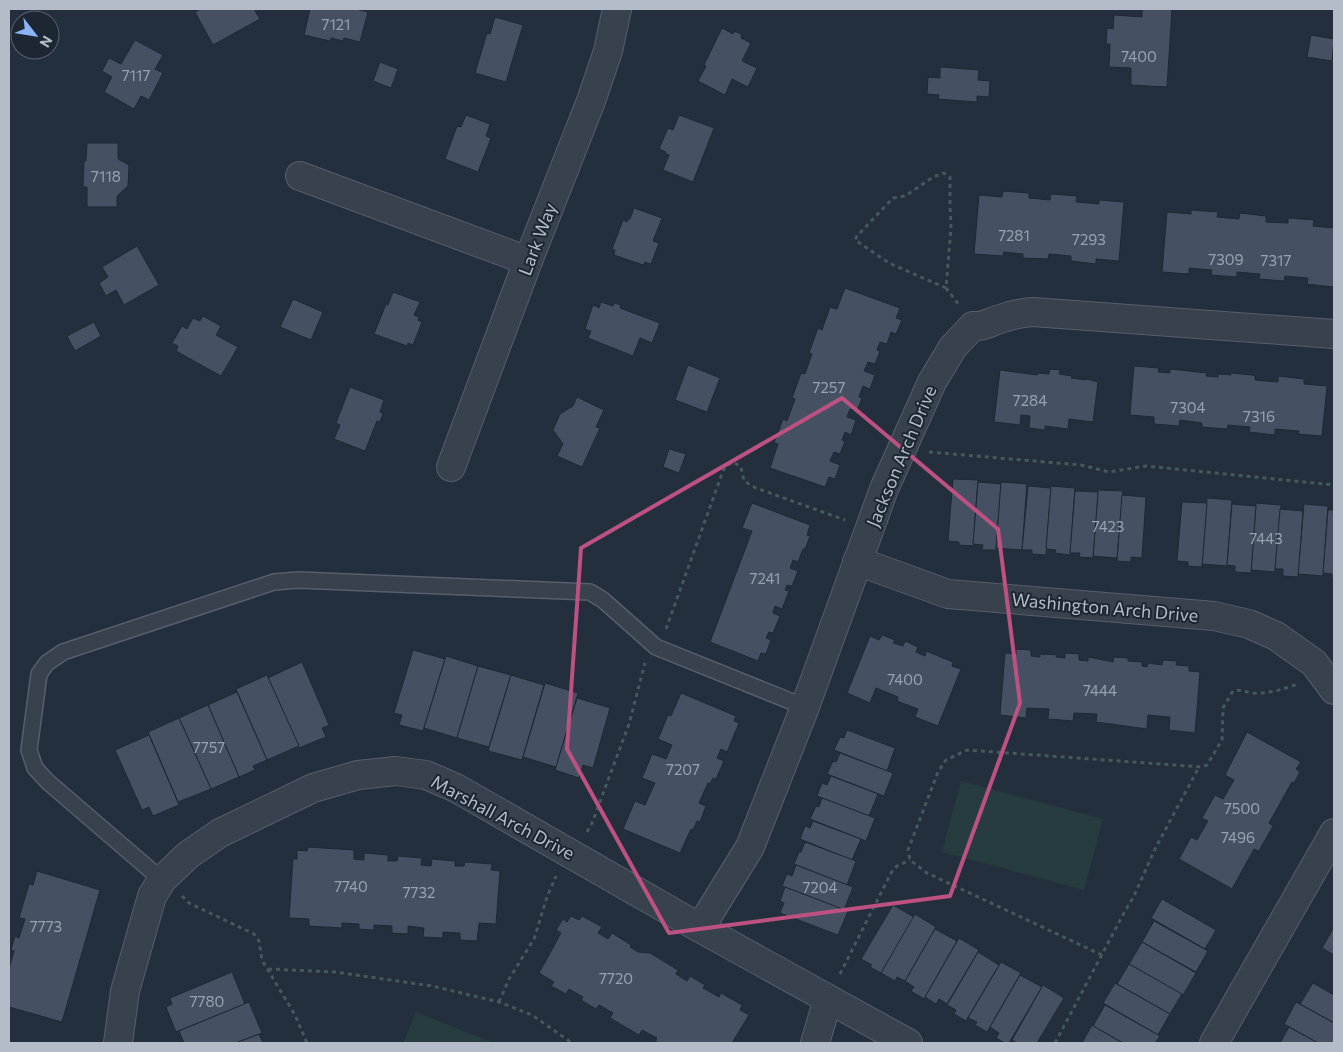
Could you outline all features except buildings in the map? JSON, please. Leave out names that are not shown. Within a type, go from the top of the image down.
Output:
[{"type":"street","name":"Lark Way","points":[[451,467],[528,261],[591,101],[608,51],[617,9]]},
{"type":"street","points":[[300,176],[528,261]]},
{"type":"street","points":[[973,326],[982,327],[1014,314],[1048,313],[1334,334]]},
{"type":"street","name":"Jackson Arch Drive","points":[[700,928],[750,847],[805,706],[884,489],[932,382],[953,347],[973,326]]},
{"type":"street","name":"Washington Arch Drive","points":[[857,561],[948,594],[1214,616],[1249,624],[1276,636],[1314,663],[1328,682]]},
{"type":"street","name":"Marshall Arch Drive","points":[[118,1043],[125,991],[152,896],[162,880],[188,855],[220,833],[313,788],[358,775],[396,771],[426,775],[456,788],[700,928],[908,1043]]},
{"type":"street","points":[[1214,1043],[1334,833]]},
{"type":"street","points":[[815,1043],[828,998]]},
{"type":"lane","points":[[162,880],[48,782],[35,768],[30,750],[39,674],[47,663],[63,652],[274,582],[298,580],[590,592],[603,600],[656,647],[805,706]]},
{"type":"path","points":[[946,288],[952,227],[950,176],[944,173],[933,177],[905,196],[893,198],[855,240],[889,263],[946,288],[973,326]]},
{"type":"path","points":[[904,445],[932,452],[1081,464],[1109,472],[1146,466],[1334,485]]},
{"type":"path","points":[[499,1002],[509,979],[534,939],[553,880],[573,854],[592,823],[629,724],[647,655],[656,647],[665,630],[726,466],[732,462],[741,467],[744,481],[756,488],[869,528]]},
{"type":"path","points":[[1102,955],[927,873],[910,860],[908,850],[938,772],[946,760],[967,750],[1199,767],[1207,765],[1222,740],[1223,708],[1233,691],[1260,693],[1328,682]]},
{"type":"path","points":[[1055,1043],[1125,911],[1134,898],[1155,848],[1199,767]]},
{"type":"path","points":[[828,998],[891,873],[897,866],[910,860]]},
{"type":"path","points":[[162,880],[189,903],[254,934],[259,941],[262,960],[295,1015],[307,1043]]},
{"type":"path","points":[[268,969],[335,972],[432,986],[499,1002],[532,1015],[572,1043]]},
{"type":"highlighted area","points":[[842,398],[998,529],[1020,703],[950,896],[669,933],[567,749],[581,548]]},
{"type":"green space","points":[[961,781],[1103,819],[1084,890],[942,852]]},
{"type":"green space","points":[[416,1012],[494,1043],[403,1043]]}]
